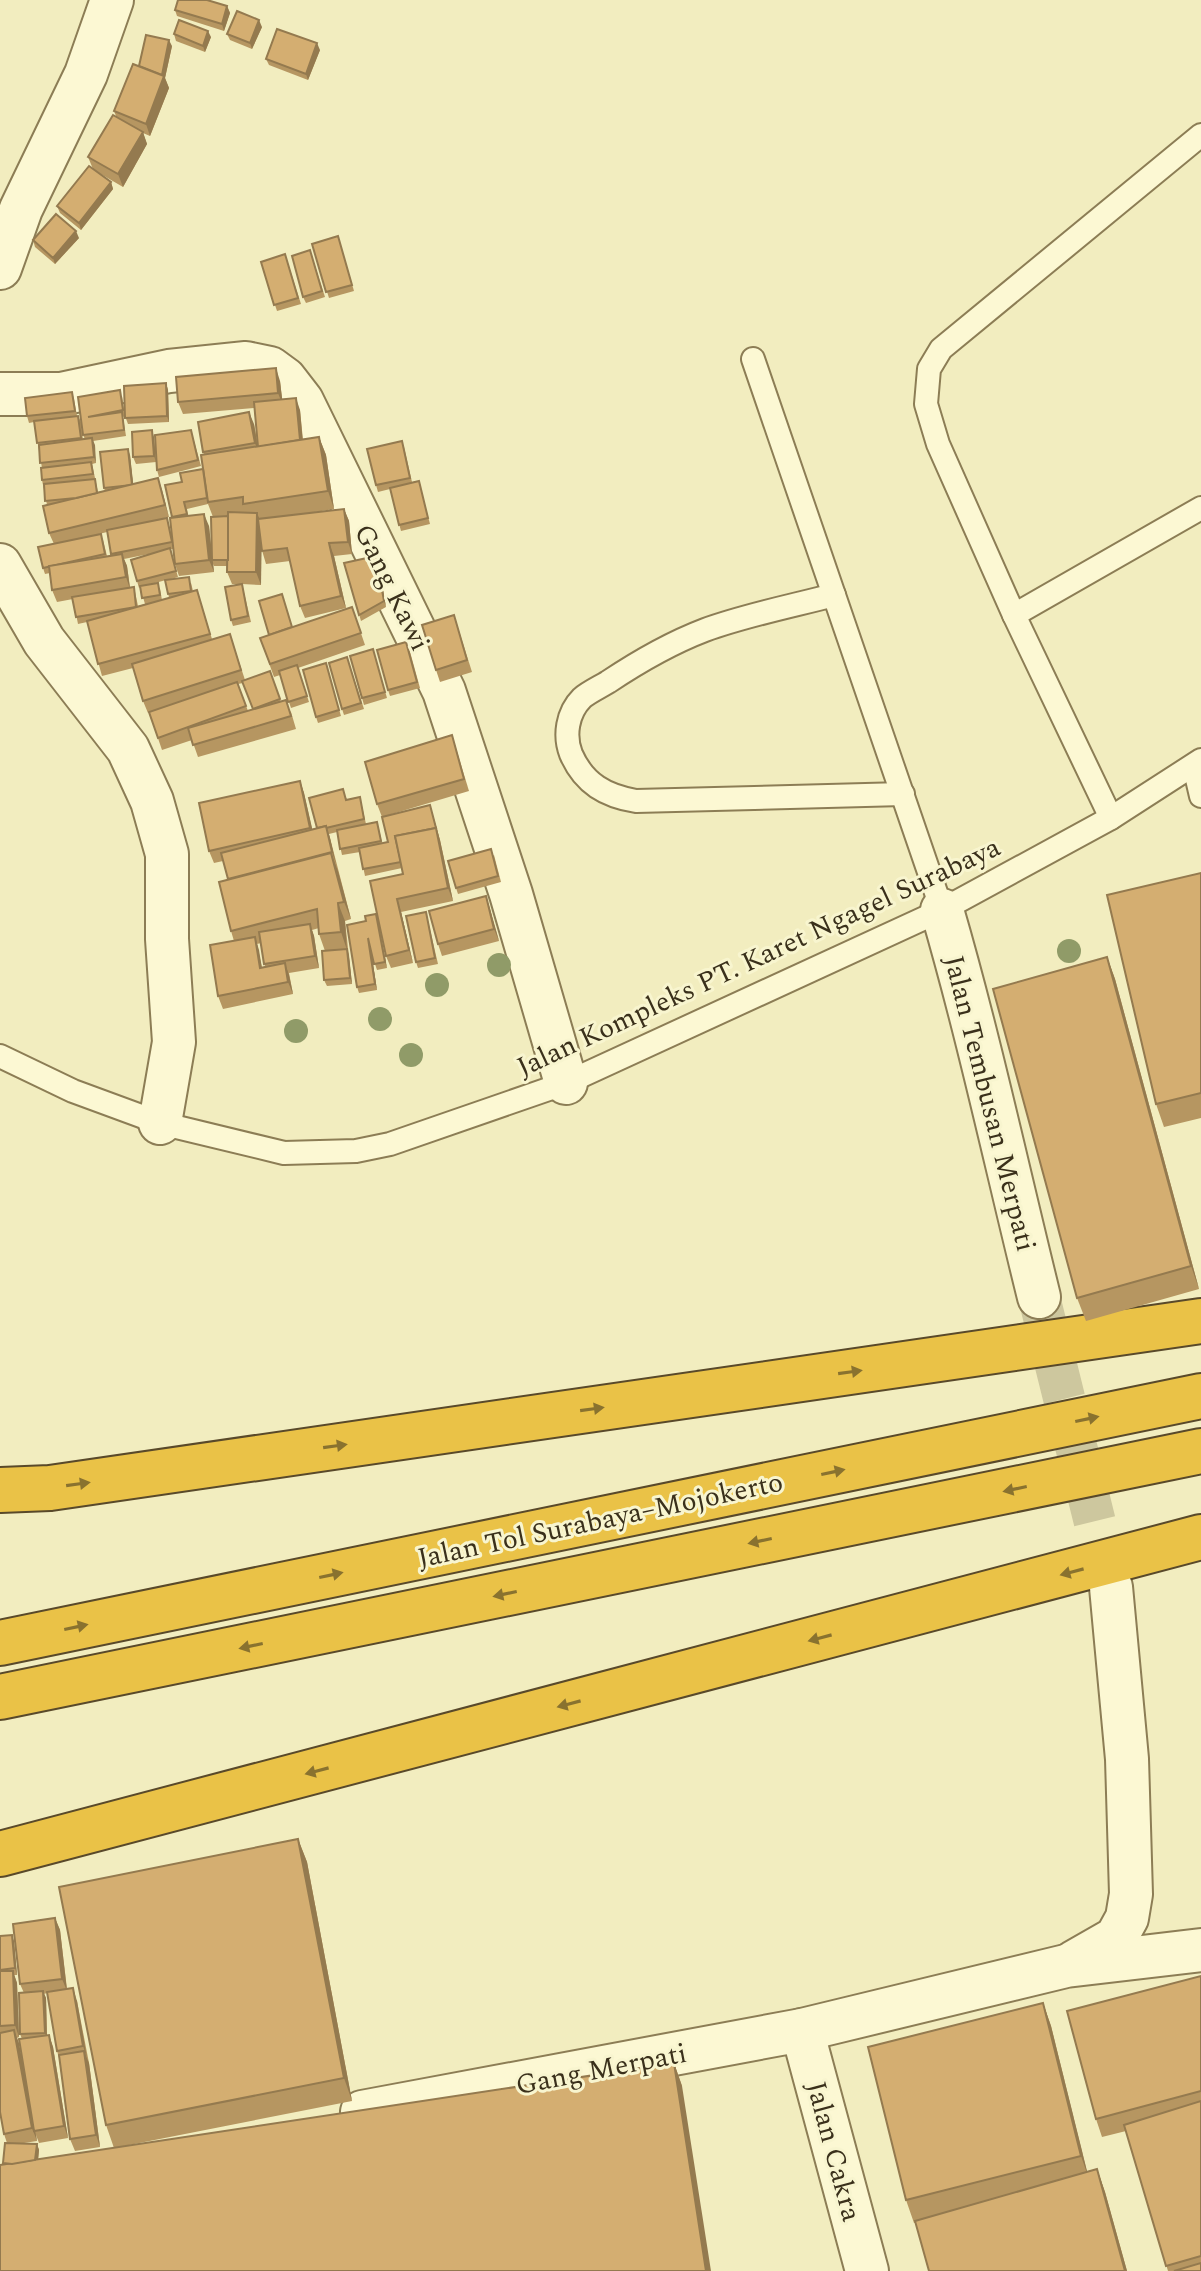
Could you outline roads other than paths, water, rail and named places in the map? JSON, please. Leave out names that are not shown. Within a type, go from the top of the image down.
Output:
[{"type":"highway","points":[[0,1490],[50,1488],[1201,1321]]},
{"type":"highway","name":"Jalan Tol Surabaya–Mojokerto","points":[[0,1643],[1201,1396]]},
{"type":"highway","name":"Jalan Tol Surabaya–Mojokerto","points":[[0,1697],[1201,1451]]},
{"type":"highway","points":[[0,1854],[1201,1537]]},
{"type":"street","points":[[0,268],[21,209],[86,74],[112,0]]},
{"type":"street","name":"Gang Kawi","points":[[0,394],[61,394],[169,371],[246,363],[270,368],[285,379],[302,401],[444,691],[511,894],[566,1083]]},
{"type":"street","points":[[0,565],[44,641],[128,749],[152,801],[167,854],[167,939],[174,1042],[160,1123]]},
{"type":"street","name":"Jalan Tembusan Merpati","points":[[942,910],[967,994],[989,1098],[1039,1297]]},
{"type":"street","points":[[1066,1966],[1116,1938],[1127,1918],[1131,1894],[1127,1759],[1111,1587]]},
{"type":"street","name":"Gang Merpati","points":[[332,2118],[802,2030],[1066,1966],[1201,1950]]},
{"type":"street","name":"Jalan Cakra","points":[[802,2030],[867,2271]]},
{"type":"lane","points":[[1111,818],[1014,615],[938,444],[926,404],[929,369],[941,349],[1201,135]]},
{"type":"lane","points":[[753,359],[942,910]]},
{"type":"lane","points":[[1014,615],[1201,508]]},
{"type":"lane","points":[[834,595],[704,630],[638,662],[581,699],[571,716],[566,734],[570,752],[580,771],[596,789],[636,801],[903,794]]},
{"type":"lane","points":[[1197,763],[1201,796]]},
{"type":"lane","name":"Jalan Kompleks PT. Karet Ngagel Surabaya","points":[[0,1056],[73,1091],[160,1123],[284,1153],[356,1151],[390,1144],[566,1083],[942,910],[1111,818],[1197,763]]},
{"type":"tunnel","points":[[1039,1297],[1111,1587]]}]
